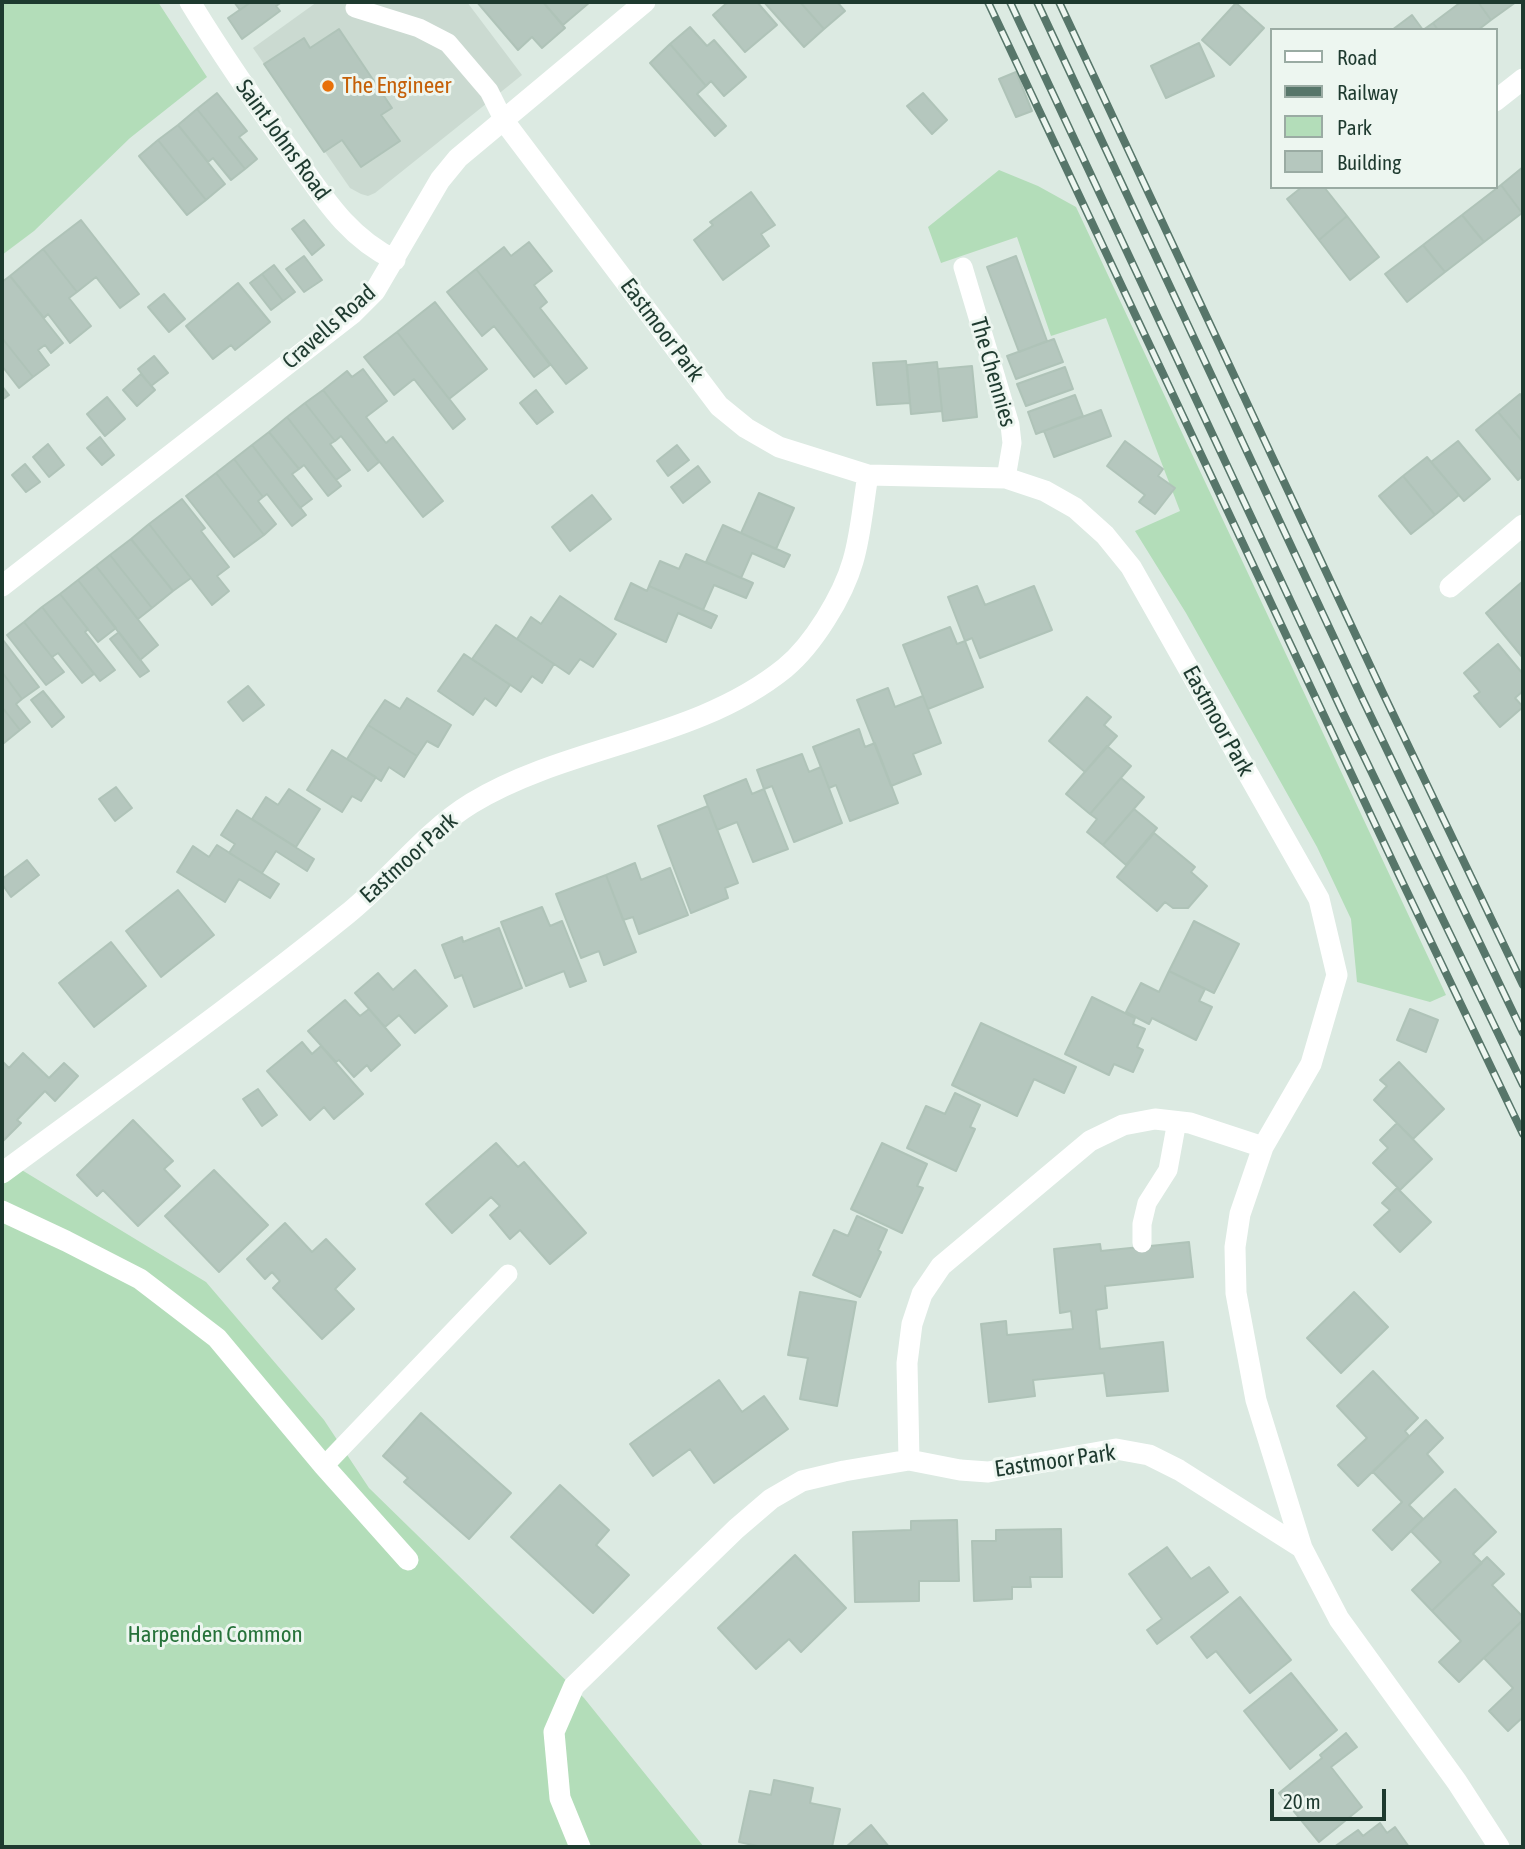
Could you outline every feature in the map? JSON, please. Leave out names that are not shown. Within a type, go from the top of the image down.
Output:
[{"type":"street","name":"Saint Johns Road","points":[[190,2],[235,75],[344,225],[374,250],[395,260]]},
{"type":"street","name":"Cravells Road","points":[[2,586],[352,314],[375,291],[440,180],[458,159],[645,2]]},
{"type":"street","points":[[1497,99],[1523,79]]},
{"type":"street","name":"Eastmoor Park","points":[[505,121],[719,407],[746,428],[779,447],[868,475],[1006,478],[1045,491],[1075,508],[1105,535],[1131,567],[1319,899],[1337,975],[1311,1064],[1263,1147],[1240,1213],[1235,1247],[1236,1293],[1256,1400],[1301,1548],[1339,1619],[1457,1782],[1499,1847]]},
{"type":"street","name":"Eastmoor Park","points":[[2,1173],[348,913],[439,827],[471,804],[548,766],[703,716],[747,694],[786,667],[810,642],[835,602],[853,562],[868,475]]},
{"type":"street","points":[[1450,587],[1523,525]]},
{"type":"street","points":[[909,1460],[907,1363],[912,1324],[922,1294],[941,1266],[1090,1141],[1124,1125],[1155,1119],[1190,1123],[1263,1147]]},
{"type":"street","points":[[2,1211],[139,1279],[217,1338],[324,1466],[408,1560]]},
{"type":"street","name":"Eastmoor Park","points":[[580,1847],[560,1798],[554,1732],[574,1686],[736,1528],[771,1499],[802,1482],[844,1471],[909,1460],[960,1470],[988,1472],[1116,1449],[1149,1455],[1179,1470],[1301,1548]]},
{"type":"lane","points":[[355,8],[419,28],[448,43],[489,92],[505,121]]},
{"type":"lane","name":"The Chennies","points":[[962,267],[1010,425],[1012,443],[1006,478]]},
{"type":"lane","points":[[1142,1242],[1142,1224],[1147,1203],[1168,1170],[1177,1121]]},
{"type":"lane","points":[[324,1466],[509,1274]]},
{"type":"shaded area","points":[[317,2],[467,2],[522,75],[375,193],[368,196],[361,194],[350,188],[253,48]]},
{"type":"green space","points":[[2,2],[158,2],[207,77],[130,138],[34,231],[2,255]]},
{"type":"green space","points":[[999,170],[1038,186],[1076,207],[1446,995],[1430,1002],[1357,982],[1351,919],[1317,847],[1186,613],[1135,531],[1180,511],[1106,318],[1051,336],[1017,237],[941,263],[928,227]]},
{"type":"green space","name":"Harpenden Common","points":[[2,1158],[206,1282],[324,1420],[369,1488],[584,1698],[704,1847],[2,1847]]},
{"type":"building","points":[[234,2],[251,2],[240,10]]},
{"type":"building","points":[[251,2],[282,2],[276,6],[280,11],[242,39],[228,18]]},
{"type":"building","points":[[477,2],[543,2],[565,28],[542,48],[532,37],[518,50]]},
{"type":"building","points":[[543,2],[590,2],[563,25]]},
{"type":"building","points":[[728,2],[757,2],[777,25],[745,52],[713,15]]},
{"type":"building","points":[[764,2],[800,2],[824,29],[804,47]]},
{"type":"building","points":[[800,2],[837,2],[845,11],[824,29]]},
{"type":"building","points":[[1461,2],[1478,2],[1491,20],[1481,28],[1437,28],[1433,23]]},
{"type":"building","points":[[1478,2],[1516,2],[1491,20]]},
{"type":"building","points":[[1236,3],[1264,28],[1230,65],[1202,40]]},
{"type":"building","points":[[1412,15],[1422,28],[1395,28]]},
{"type":"building","points":[[690,27],[707,46],[714,40],[746,77],[724,96],[711,81],[706,86],[670,44]]},
{"type":"building","name":"The Engineer","points":[[339,29],[392,108],[381,115],[400,141],[361,167],[342,140],[324,152],[264,64],[304,38],[310,48]]},
{"type":"building","points":[[1199,43],[1214,76],[1166,98],[1151,66]]},
{"type":"building","points":[[670,44],[706,86],[697,94],[726,126],[715,136],[650,63]]},
{"type":"building","points":[[1016,72],[1032,111],[1016,117],[999,79]]},
{"type":"building","points":[[217,93],[247,131],[239,137],[257,159],[245,169],[197,109]]},
{"type":"building","points":[[923,93],[947,120],[932,134],[907,106]]},
{"type":"building","points":[[197,109],[245,169],[231,180],[213,158],[208,162],[178,125]]},
{"type":"building","points":[[178,125],[225,184],[206,200],[158,140]]},
{"type":"building","points":[[158,140],[206,200],[187,215],[139,156]]},
{"type":"building","points":[[1523,167],[1523,212],[1522,213],[1501,185]]},
{"type":"building","points":[[1501,185],[1522,213],[1484,242],[1462,215]]},
{"type":"building","points":[[1300,189],[1326,189],[1347,216],[1319,240],[1287,199]]},
{"type":"building","points":[[751,192],[775,225],[761,234],[769,246],[723,280],[694,240],[713,225],[710,222]]},
{"type":"building","points":[[1462,215],[1484,242],[1445,272],[1423,245]]},
{"type":"building","points":[[1347,216],[1379,257],[1350,280],[1319,240]]},
{"type":"building","points":[[81,220],[139,294],[120,308],[96,277],[77,292],[43,249]]},
{"type":"building","points":[[304,220],[324,245],[312,255],[292,229]]},
{"type":"building","points":[[529,242],[552,271],[534,285],[547,302],[540,308],[587,368],[566,384],[476,269],[504,247],[511,256]]},
{"type":"building","points":[[1423,245],[1445,272],[1407,302],[1385,274]]},
{"type":"building","points":[[43,249],[77,292],[69,298],[91,326],[70,343],[48,314],[44,318],[10,276]]},
{"type":"building","points":[[304,256],[322,280],[304,292],[286,269]]},
{"type":"building","points":[[1016,256],[1047,341],[1019,352],[987,267]]},
{"type":"building","points":[[274,265],[295,292],[283,301],[262,274]]},
{"type":"building","points":[[476,269],[550,365],[534,377],[494,326],[482,336],[447,292]]},
{"type":"building","points":[[262,274],[283,301],[271,310],[250,283]]},
{"type":"building","points":[[10,276],[63,343],[51,353],[45,345],[38,350],[49,365],[33,377],[2,338],[2,282]]},
{"type":"building","points":[[238,283],[270,322],[235,350],[231,345],[213,359],[186,326]]},
{"type":"building","points":[[164,294],[185,319],[169,332],[148,307]]},
{"type":"building","points":[[435,302],[487,369],[449,399],[397,332]]},
{"type":"building","points":[[397,332],[465,419],[453,429],[414,379],[394,395],[364,357]]},
{"type":"building","points":[[2,338],[33,377],[19,388],[2,366]]},
{"type":"building","points":[[1054,339],[1063,362],[1016,379],[1007,356]]},
{"type":"building","points":[[154,356],[168,373],[151,386],[138,369]]},
{"type":"building","points":[[906,361],[910,403],[877,405],[873,363]]},
{"type":"building","points":[[937,362],[942,411],[911,414],[907,365]]},
{"type":"building","points":[[972,366],[977,417],[943,421],[938,369]]},
{"type":"building","points":[[1065,367],[1073,389],[1026,406],[1017,384]]},
{"type":"building","points":[[363,369],[387,401],[366,417],[386,443],[393,437],[443,501],[423,517],[323,390],[347,371],[352,377]]},
{"type":"building","points":[[141,374],[155,390],[137,406],[123,390]]},
{"type":"building","points":[[2,386],[9,395],[2,400]]},
{"type":"building","points":[[323,390],[379,462],[368,471],[341,436],[335,441],[305,403]]},
{"type":"building","points":[[536,390],[553,412],[537,424],[520,403]]},
{"type":"building","points":[[1520,394],[1523,398],[1523,442],[1498,412]]},
{"type":"building","points":[[1075,395],[1083,416],[1036,434],[1028,412]]},
{"type":"building","points":[[107,397],[125,419],[105,436],[87,414]]},
{"type":"building","points":[[305,403],[335,441],[330,444],[350,470],[336,480],[287,417]]},
{"type":"building","points":[[1101,410],[1111,436],[1054,457],[1044,431]]},
{"type":"building","points":[[1498,412],[1523,442],[1523,475],[1518,480],[1476,430]]},
{"type":"building","points":[[287,417],[341,486],[328,496],[304,465],[299,469],[269,432]]},
{"type":"building","points":[[269,432],[299,469],[292,474],[312,499],[300,508],[252,445]]},
{"type":"building","points":[[100,437],[114,455],[102,465],[87,448]]},
{"type":"building","points":[[1125,441],[1163,469],[1158,476],[1175,488],[1155,514],[1139,502],[1145,495],[1107,466]]},
{"type":"building","points":[[1458,441],[1490,479],[1464,501],[1431,462]]},
{"type":"building","points":[[48,444],[64,465],[49,477],[33,457]]},
{"type":"building","points":[[252,445],[306,515],[292,526],[267,494],[263,497],[234,459]]},
{"type":"building","points":[[677,445],[689,460],[668,476],[657,461]]},
{"type":"building","points":[[1427,457],[1459,495],[1435,515],[1403,476]]},
{"type":"building","points":[[234,459],[263,497],[258,501],[276,524],[264,535],[216,473]]},
{"type":"building","points":[[25,464],[40,482],[26,492],[12,475]]},
{"type":"building","points":[[698,466],[710,482],[683,503],[671,487]]},
{"type":"building","points":[[216,473],[264,535],[234,557],[186,496]]},
{"type":"building","points":[[1403,476],[1435,515],[1411,534],[1379,496]]},
{"type":"building","points":[[759,493],[794,508],[776,549],[741,533]]},
{"type":"building","points":[[592,495],[611,519],[570,551],[552,527]]},
{"type":"building","points":[[182,499],[205,528],[201,531],[229,567],[217,576],[229,591],[212,605],[149,524]]},
{"type":"building","points":[[149,524],[191,578],[173,591],[131,539]]},
{"type":"building","points":[[723,525],[790,555],[784,567],[752,553],[741,578],[706,562]]},
{"type":"building","points":[[131,539],[173,591],[152,608],[110,555]]},
{"type":"building","points":[[686,554],[753,583],[746,598],[714,585],[703,610],[649,586],[660,561],[679,569]]},
{"type":"building","points":[[110,555],[152,608],[138,619],[96,566]]},
{"type":"building","points":[[96,566],[158,645],[140,660],[78,580]]},
{"type":"building","points":[[78,580],[116,628],[98,642],[60,594]]},
{"type":"building","points":[[631,583],[647,591],[649,586],[717,616],[711,628],[678,613],[666,642],[615,619]]},
{"type":"building","points":[[1523,583],[1523,658],[1486,613]]},
{"type":"building","points":[[977,586],[985,605],[1034,586],[1052,630],[980,658],[972,638],[965,641],[948,597]]},
{"type":"building","points":[[60,594],[88,629],[85,632],[115,670],[100,681],[42,607]]},
{"type":"building","points":[[560,596],[616,634],[593,667],[580,659],[569,674],[517,639],[531,617],[541,624]]},
{"type":"building","points":[[42,607],[94,674],[82,683],[58,653],[52,657],[24,622]]},
{"type":"building","points":[[24,622],[64,672],[46,685],[7,635]]},
{"type":"building","points":[[496,625],[554,664],[542,683],[532,676],[521,692],[472,659]]},
{"type":"building","points":[[950,627],[957,644],[965,641],[983,687],[928,709],[903,645]]},
{"type":"building","points":[[119,632],[149,671],[140,677],[110,639]]},
{"type":"building","points":[[3,640],[39,687],[22,699],[2,672]]},
{"type":"building","points":[[1498,644],[1523,674],[1523,691],[1515,698],[1523,707],[1500,727],[1474,696],[1480,692],[1464,673]]},
{"type":"building","points":[[464,654],[510,685],[496,706],[485,698],[473,715],[438,691]]},
{"type":"building","points":[[2,672],[22,699],[16,704],[30,722],[20,730],[2,707]]},
{"type":"building","points":[[248,686],[264,705],[243,721],[228,702]]},
{"type":"building","points":[[888,688],[895,707],[923,696],[941,743],[913,754],[921,774],[891,786],[857,700]]},
{"type":"building","points":[[43,691],[64,717],[52,727],[31,700]]},
{"type":"building","points":[[1087,697],[1111,717],[1104,725],[1117,736],[1085,772],[1049,741]]},
{"type":"building","points":[[407,698],[451,725],[438,747],[427,741],[417,756],[368,725],[385,700],[400,709]]},
{"type":"building","points":[[2,707],[20,730],[4,743],[2,740]]},
{"type":"building","points":[[368,725],[417,756],[404,777],[389,767],[381,781],[347,759]]},
{"type":"building","points":[[859,729],[865,747],[875,743],[898,803],[850,821],[836,785],[829,788],[813,747]]},
{"type":"building","points":[[1107,746],[1131,766],[1090,814],[1066,794]]},
{"type":"building","points":[[332,750],[376,777],[361,801],[352,796],[342,812],[307,790]]},
{"type":"building","points":[[802,754],[809,772],[821,767],[842,823],[794,842],[772,786],[764,789],[757,770]]},
{"type":"building","points":[[1121,778],[1144,797],[1103,845],[1087,832],[1097,819],[1090,814]]},
{"type":"building","points":[[746,779],[752,794],[764,789],[788,849],[753,862],[737,822],[717,830],[704,796]]},
{"type":"building","points":[[116,787],[132,808],[115,821],[99,799]]},
{"type":"building","points":[[289,789],[320,809],[296,847],[252,819],[266,797],[278,805]]},
{"type":"building","points":[[708,806],[738,883],[725,888],[728,898],[691,913],[658,826]]},
{"type":"building","points":[[1134,809],[1157,828],[1126,865],[1103,845]]},
{"type":"building","points":[[237,810],[314,859],[307,871],[276,851],[262,873],[229,853],[235,844],[221,835]]},
{"type":"building","points":[[1154,833],[1195,867],[1191,872],[1207,886],[1188,908],[1173,908],[1165,902],[1157,911],[1117,877]]},
{"type":"building","points":[[217,845],[279,884],[270,898],[239,879],[225,902],[177,872],[193,846],[209,857]]},
{"type":"building","points":[[27,860],[39,875],[11,897],[2,884],[2,879]]},
{"type":"building","points":[[635,863],[641,880],[670,868],[688,915],[639,934],[633,917],[623,920],[606,875]]},
{"type":"building","points":[[606,875],[636,952],[604,965],[599,951],[581,958],[556,894]]},
{"type":"building","points":[[178,890],[214,935],[161,977],[126,931]]},
{"type":"building","points":[[542,907],[550,926],[562,921],[586,981],[570,987],[564,971],[526,986],[501,922]]},
{"type":"building","points":[[1194,921],[1239,944],[1214,993],[1169,971]]},
{"type":"building","points":[[499,928],[522,988],[474,1007],[462,975],[455,978],[442,945],[462,937],[463,942]]},
{"type":"building","points":[[111,942],[146,986],[94,1027],[59,983]]},
{"type":"building","points":[[415,970],[447,1006],[415,1033],[399,1015],[385,1027],[355,993],[378,973],[393,990]]},
{"type":"building","points":[[1169,971],[1205,989],[1199,1001],[1212,1007],[1196,1040],[1152,1018],[1149,1024],[1126,1012],[1141,983],[1159,992]]},
{"type":"building","points":[[1092,997],[1135,1018],[1133,1024],[1145,1029],[1137,1047],[1143,1050],[1133,1072],[1114,1064],[1109,1075],[1065,1054]]},
{"type":"building","points":[[345,1000],[360,1016],[369,1009],[400,1045],[371,1071],[367,1065],[354,1077],[339,1060],[336,1062],[308,1031]]},
{"type":"building","points":[[1410,1009],[1438,1020],[1426,1052],[1397,1040]]},
{"type":"building","points":[[981,1023],[1076,1067],[1064,1093],[1034,1079],[1017,1116],[952,1085]]},
{"type":"building","points":[[302,1042],[312,1054],[321,1046],[363,1094],[334,1119],[324,1107],[310,1120],[267,1071]]},
{"type":"building","points":[[23,1053],[49,1078],[64,1063],[78,1076],[55,1101],[45,1091],[17,1120],[21,1123],[3,1141],[2,1061],[9,1068]]},
{"type":"building","points":[[1399,1062],[1444,1109],[1413,1139],[1374,1100],[1387,1086],[1380,1080]]},
{"type":"building","points":[[258,1089],[277,1115],[262,1126],[243,1099]]},
{"type":"building","points":[[955,1093],[980,1105],[970,1127],[975,1129],[956,1171],[907,1148],[926,1106],[945,1114]]},
{"type":"building","points":[[133,1120],[173,1161],[164,1169],[180,1186],[138,1226],[103,1190],[97,1196],[77,1175]]},
{"type":"building","points":[[1397,1123],[1432,1159],[1400,1190],[1373,1163],[1388,1148],[1380,1140]]},
{"type":"building","points":[[496,1143],[518,1167],[524,1162],[586,1233],[550,1264],[520,1230],[510,1239],[490,1215],[500,1206],[491,1197],[452,1233],[426,1204]]},
{"type":"building","points":[[882,1143],[927,1164],[917,1186],[923,1188],[902,1233],[851,1209]]},
{"type":"building","points":[[214,1170],[268,1225],[219,1272],[165,1216]]},
{"type":"building","points":[[1397,1188],[1431,1222],[1400,1252],[1374,1225],[1390,1210],[1382,1203]]},
{"type":"building","points":[[857,1216],[887,1230],[878,1250],[881,1252],[860,1297],[813,1275],[834,1230],[848,1236]]},
{"type":"building","points":[[285,1223],[312,1252],[326,1239],[355,1269],[335,1289],[354,1309],[322,1339],[273,1288],[280,1281],[272,1272],[265,1279],[247,1259]]},
{"type":"building","points":[[1189,1242],[1193,1277],[1105,1286],[1107,1308],[1096,1310],[1100,1349],[1163,1342],[1168,1391],[1107,1396],[1104,1373],[1033,1380],[1035,1396],[989,1402],[981,1324],[1006,1321],[1007,1335],[1073,1329],[1071,1311],[1060,1313],[1054,1249],[1100,1244],[1101,1251]]},
{"type":"building","points":[[800,1292],[856,1302],[837,1406],[800,1399],[808,1358],[788,1355]]},
{"type":"building","points":[[1354,1292],[1388,1327],[1341,1373],[1307,1338]]},
{"type":"building","points":[[1373,1371],[1418,1418],[1405,1431],[1409,1436],[1358,1486],[1338,1465],[1367,1438],[1337,1406]]},
{"type":"building","points":[[719,1380],[742,1412],[764,1396],[788,1429],[714,1483],[690,1449],[653,1476],[630,1444]]},
{"type":"building","points":[[421,1413],[511,1493],[469,1539],[404,1482],[408,1478],[383,1456]]},
{"type":"building","points":[[1426,1420],[1443,1438],[1427,1454],[1443,1472],[1409,1505],[1423,1519],[1392,1550],[1373,1530],[1402,1502],[1373,1472]]},
{"type":"building","points":[[560,1485],[609,1530],[596,1545],[629,1575],[593,1613],[511,1537]]},
{"type":"building","points":[[1455,1489],[1496,1532],[1473,1554],[1482,1563],[1432,1611],[1412,1590],[1441,1562],[1411,1531]]},
{"type":"building","points":[[957,1520],[959,1581],[919,1581],[919,1601],[855,1602],[853,1532],[911,1530],[911,1521]]},
{"type":"building","points":[[1061,1529],[1062,1577],[1030,1577],[1031,1587],[1012,1587],[1012,1599],[974,1601],[972,1541],[996,1541],[996,1530]]},
{"type":"building","points":[[1167,1547],[1191,1579],[1209,1567],[1228,1592],[1157,1644],[1147,1630],[1162,1619],[1129,1574]]},
{"type":"building","points":[[795,1555],[846,1608],[801,1652],[789,1639],[756,1669],[718,1628]]},
{"type":"building","points":[[1487,1557],[1504,1574],[1492,1585],[1523,1620],[1459,1682],[1439,1662],[1461,1641],[1432,1611]]},
{"type":"building","points":[[1240,1597],[1291,1660],[1250,1693],[1216,1651],[1207,1658],[1191,1637]]},
{"type":"building","points":[[1523,1620],[1523,1717],[1508,1731],[1489,1711],[1513,1688],[1484,1658]]},
{"type":"building","points":[[1291,1673],[1337,1730],[1290,1769],[1244,1711]]},
{"type":"building","points":[[1346,1733],[1357,1747],[1331,1767],[1362,1807],[1319,1842],[1279,1793],[1322,1758],[1320,1755]]},
{"type":"building","points":[[774,1780],[813,1788],[810,1803],[840,1809],[832,1847],[762,1847],[739,1842],[750,1791],[771,1795]]},
{"type":"building","points":[[1380,1823],[1387,1833],[1395,1827],[1409,1847],[1334,1847],[1358,1830],[1363,1836]]},
{"type":"building","points":[[871,1825],[889,1847],[846,1847]]},
{"type":"railway","points":[[988,2],[1523,1134]]},
{"type":"railway","points":[[1010,2],[1342,711],[1523,1085]]},
{"type":"railway","points":[[1037,2],[1363,700],[1523,1033]]},
{"type":"railway","points":[[1059,2],[1523,985]]},
{"type":"place","name":"The Engineer","points":[[328,86]]}]
